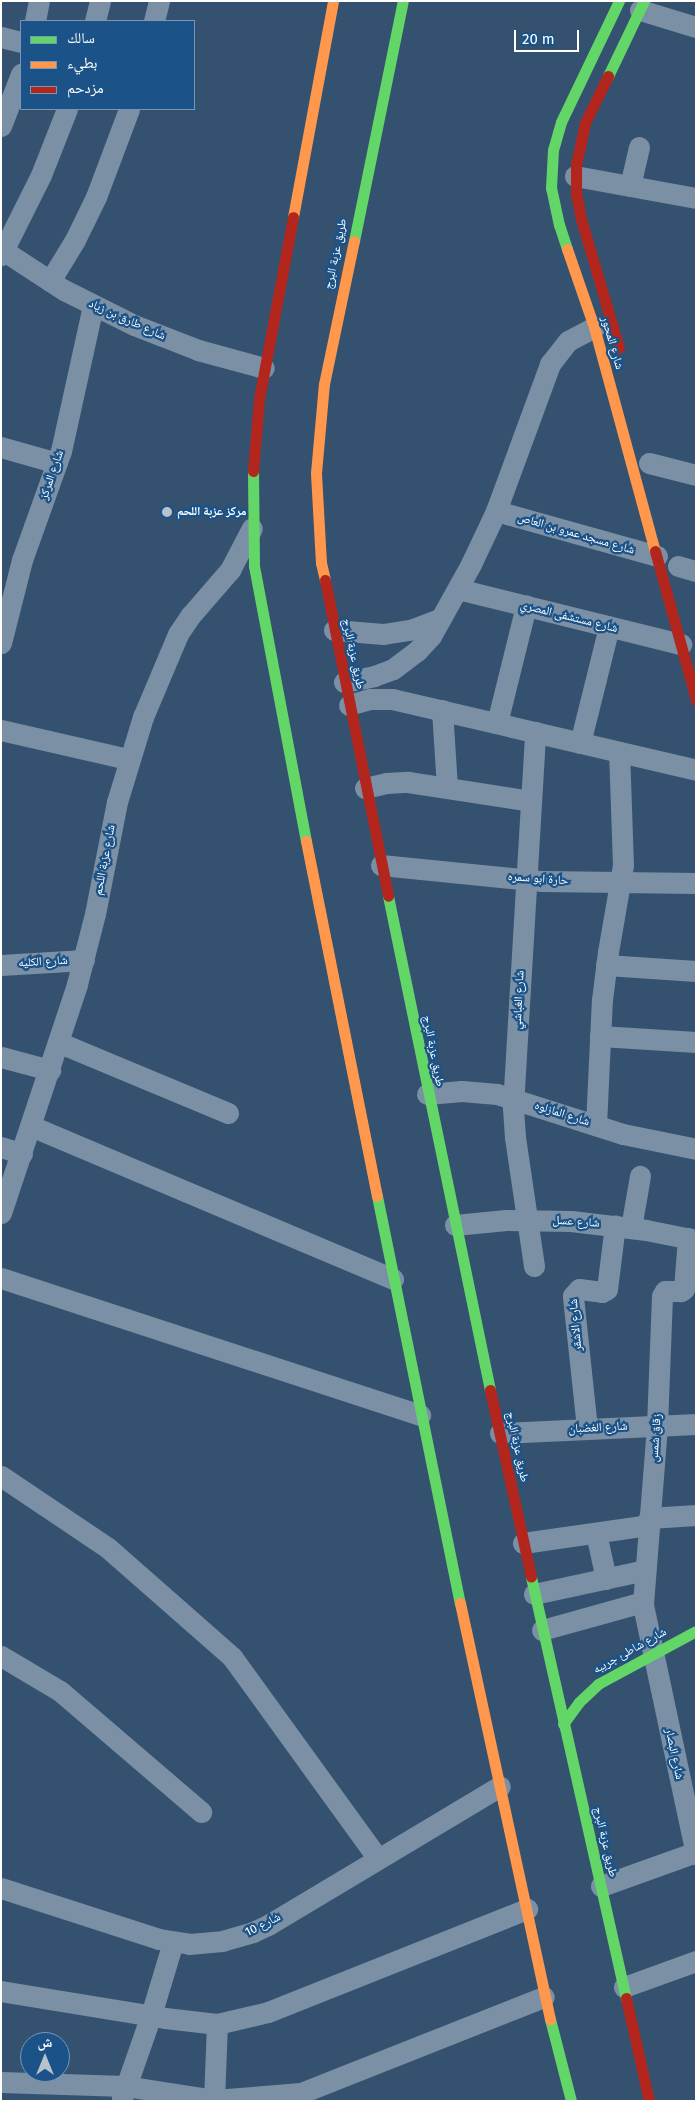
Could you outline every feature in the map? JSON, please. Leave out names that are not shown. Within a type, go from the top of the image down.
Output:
[{"type":"street","points":[[35,20],[39,1]]},
{"type":"street","points":[[94,20],[100,1]]},
{"type":"street","points":[[154,20],[159,1]]},
{"type":"street","points":[[333,1],[264,368],[253,447],[252,527],[254,566],[265,633],[420,1415],[527,1909],[544,1997],[571,2101]]},
{"type":"street","name":"طريق عزبة البرج","points":[[403,1],[320,406],[316,474],[317,519],[323,578],[427,1094],[523,1543],[649,2101]]},
{"type":"street","name":"شارع المحور","points":[[619,1],[558,131],[553,150],[551,178],[559,225],[677,567],[681,644],[696,700]]},
{"type":"street","points":[[642,6],[696,27]]},
{"type":"street","name":"شارع المحور","points":[[622,360],[581,219],[575,176],[584,128],[616,57],[642,6]]},
{"type":"street","points":[[1,37],[20,42]]},
{"type":"street","points":[[596,47],[616,57]]},
{"type":"street","points":[[1,126],[20,77]]},
{"type":"street","points":[[2,251],[35,188],[67,110]]},
{"type":"street","points":[[50,281],[96,197],[129,110]]},
{"type":"street","points":[[630,186],[639,147]]},
{"type":"street","points":[[575,176],[696,198]]},
{"type":"street","name":"شارع طارق بن زياد","points":[[2,251],[93,306],[176,342],[264,368]]},
{"type":"street","name":"شارع المركز","points":[[1,643],[22,560],[57,463],[93,306]]},
{"type":"street","points":[[344,682],[374,676],[402,664],[424,644],[458,589],[496,511],[550,364],[568,341],[594,327]]},
{"type":"street","points":[[1,447],[57,463]]},
{"type":"street","points":[[649,463],[696,475]]},
{"type":"street","name":"شارع مسجد عمرو بن العاص","points":[[496,511],[677,567]]},
{"type":"street","name":"شارع عزبة اللحم","points":[[1,1213],[60,1043],[84,960],[111,824],[128,759],[150,696],[178,634],[191,615],[230,570],[252,527]]},
{"type":"street","name":"شارع مستشفى المصري","points":[[458,589],[681,644]]},
{"type":"street","points":[[497,723],[526,606]]},
{"type":"street","points":[[334,630],[383,634],[413,629],[441,618]]},
{"type":"street","points":[[580,742],[609,627]]},
{"type":"street","points":[[349,705],[363,700],[385,698],[696,770]]},
{"type":"street","points":[[442,710],[447,788]]},
{"type":"street","points":[[1,730],[128,759]]},
{"type":"street","name":"شارع الغباشي","points":[[534,1266],[515,1137],[514,1098],[535,732]]},
{"type":"street","points":[[596,1125],[600,1036],[606,965],[622,880],[623,850],[619,752]]},
{"type":"street","points":[[365,788],[401,782],[531,801]]},
{"type":"street","name":"حارة ابو سمره","points":[[381,865],[526,879],[696,882]]},
{"type":"street","name":"شارع الكليه","points":[[1,965],[84,960]]},
{"type":"street","points":[[606,965],[696,971]]},
{"type":"street","points":[[600,1036],[696,1042]]},
{"type":"street","points":[[60,1043],[228,1113]]},
{"type":"street","points":[[1,1057],[50,1070]]},
{"type":"street","name":"شارع المازلوه","points":[[427,1094],[471,1091],[514,1098],[648,1141],[696,1149]]},
{"type":"street","points":[[31,1126],[393,1278]]},
{"type":"street","points":[[1,1146],[22,1154]]},
{"type":"street","points":[[623,1226],[640,1176]]},
{"type":"street","name":"شارع عسل","points":[[455,1225],[527,1219],[623,1226],[692,1239]]},
{"type":"street","name":"شارع الاشقر","points":[[587,1428],[573,1296],[579,1289],[602,1292],[607,1289],[623,1226]]},
{"type":"street","name":"زقاق شمس","points":[[652,1654],[644,1621],[643,1602],[657,1426],[662,1296],[665,1291],[681,1291],[684,1289],[692,1239]]},
{"type":"street","points":[[1,1278],[420,1415]]},
{"type":"street","name":"شارع الغضبان","points":[[500,1433],[696,1424]]},
{"type":"street","points":[[1,1476],[108,1548],[232,1657],[378,1859]]},
{"type":"street","points":[[523,1543],[596,1533],[649,1521],[696,1515]]},
{"type":"street","points":[[596,1533],[606,1579]]},
{"type":"street","points":[[534,1594],[645,1570]]},
{"type":"street","points":[[542,1630],[643,1602]]},
{"type":"street","name":"شارع شاطئ جريبه","points":[[563,1724],[572,1710],[590,1691],[652,1654],[696,1631]]},
{"type":"street","name":"شارع البصار","points":[[652,1654],[696,1853]]},
{"type":"street","points":[[1,1656],[60,1691],[201,1812]]},
{"type":"street","name":"شارع 10","points":[[3,1894],[146,1936],[173,1942],[206,1944],[253,1932],[500,1786]]},
{"type":"street","points":[[601,1886],[696,1853]]},
{"type":"street","points":[[1,1992],[217,2024],[268,2012],[527,1909]]},
{"type":"street","points":[[123,2093],[151,2015],[173,1942]]},
{"type":"street","points":[[624,1987],[696,1961]]},
{"type":"street","points":[[1,2082],[42,2092],[123,2093],[214,2100],[301,2093],[544,1997]]},
{"type":"street","points":[[214,2100],[217,2024]]},
{"type":"traffic: fast","points":[[354,241],[403,1]]},
{"type":"traffic: fast","points":[[567,249],[559,225],[551,188],[553,150],[561,122],[619,1]]},
{"type":"traffic: fast","points":[[608,76],[644,1]]},
{"type":"traffic: fast","points":[[253,471],[254,566],[306,841]]},
{"type":"traffic: fast","points":[[388,896],[490,1390]]},
{"type":"traffic: fast","points":[[377,1196],[460,1603]]},
{"type":"traffic: fast","points":[[531,1577],[626,1998]]},
{"type":"traffic: fast","points":[[563,1724],[579,1702],[598,1684],[696,1631]]},
{"type":"traffic: fast","points":[[550,2019],[571,2101]]},
{"type":"traffic: slow","points":[[293,217],[333,1]]},
{"type":"traffic: slow","points":[[325,580],[321,563],[316,473],[324,384],[354,241]]},
{"type":"traffic: slow","points":[[567,249],[594,327],[655,551]]},
{"type":"traffic: slow","points":[[306,841],[377,1196]]},
{"type":"traffic: slow","points":[[460,1603],[550,2019]]},
{"type":"traffic: jam","points":[[608,76],[585,123],[576,165],[576,193],[581,219],[619,348]]},
{"type":"traffic: jam","points":[[253,471],[259,399],[293,217]]},
{"type":"traffic: jam","points":[[655,551],[696,700]]},
{"type":"traffic: jam","points":[[325,580],[388,896]]},
{"type":"traffic: jam","points":[[490,1390],[531,1577]]},
{"type":"traffic: jam","points":[[626,1998],[649,2101]]},
{"type":"place","name":"مركز عزبة اللحم","points":[[167,512]]}]
